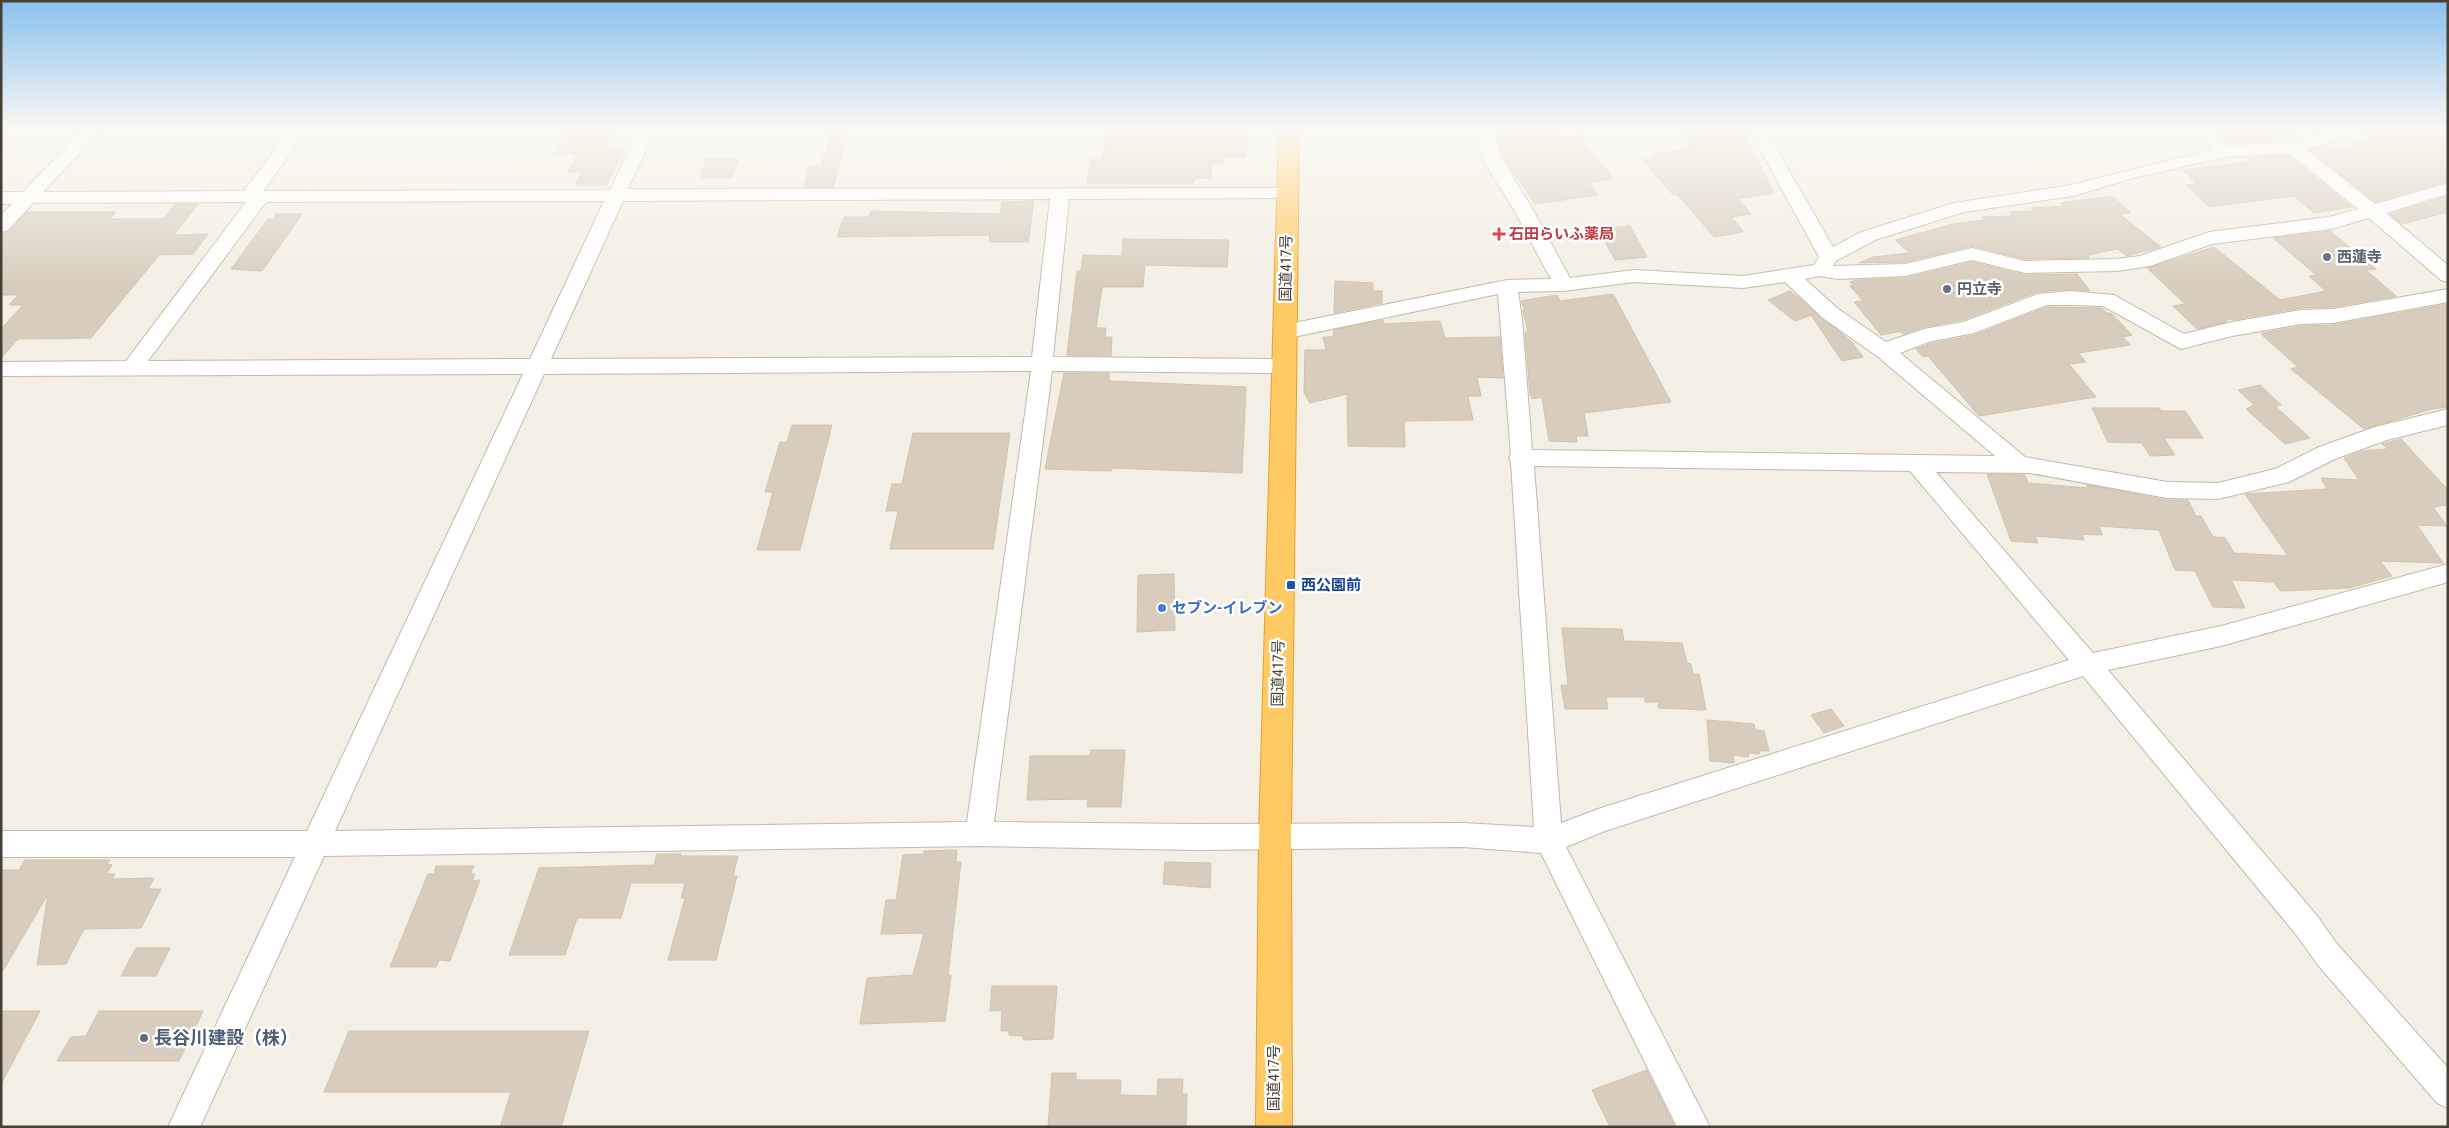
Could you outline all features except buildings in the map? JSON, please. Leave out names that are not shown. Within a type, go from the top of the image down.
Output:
[{"type":"highway","name":"国道417号","points":[[1274,1127],[1275,836],[1287,182]]},
{"type":"street","points":[[1,226],[44,182]]},
{"type":"street","points":[[132,368],[264,182]]},
{"type":"street","points":[[184,1127],[538,368],[623,182]]},
{"type":"street","points":[[1505,182],[1516,198],[1564,285]]},
{"type":"street","points":[[1784,182],[1825,263],[1838,273],[1905,270],[1972,254],[2025,267],[2117,265],[2143,262],[2209,238],[2331,223],[2448,188]]},
{"type":"street","points":[[1284,332],[1507,286],[1564,285],[1634,276],[1743,282],[1791,276],[1825,263],[1868,236],[1961,207],[2073,190],[2102,182]]},
{"type":"street","points":[[2336,182],[2448,276]]},
{"type":"street","points":[[1,198],[1287,192]]},
{"type":"street","points":[[979,834],[1042,364],[1060,193]]},
{"type":"street","points":[[1791,276],[1830,313],[1884,351],[2020,465]]},
{"type":"street","points":[[1507,286],[1512,318],[1520,458],[1549,841],[1694,1127]]},
{"type":"street","points":[[1884,351],[1924,336],[1967,328],[2045,298],[2107,300],[2181,342],[2232,329],[2301,317],[2333,316],[2448,295]]},
{"type":"street","points":[[1,369],[538,368],[1042,364],[1284,366]]},
{"type":"street","points":[[1520,458],[2020,465],[2167,490],[2218,491],[2281,476],[2327,452],[2365,439],[2448,417]]},
{"type":"street","points":[[1917,465],[2088,664],[2308,928],[2327,954],[2448,1092]]},
{"type":"street","points":[[1,844],[316,844],[979,834],[1464,835],[1549,841],[1601,820],[2088,664],[2221,636],[2448,574]]},
{"type":"place","name":"石田らいふ薬局","points":[[1499,234]]},
{"type":"place","name":"西蓮寺","points":[[2327,257]]},
{"type":"place","name":"円立寺","points":[[1947,289]]},
{"type":"place","name":"西公園前","points":[[1291,585]]},
{"type":"place","name":"セブン-イレブン","points":[[1162,608]]},
{"type":"place","name":"長谷川建設（株）","points":[[144,1038]]}]
